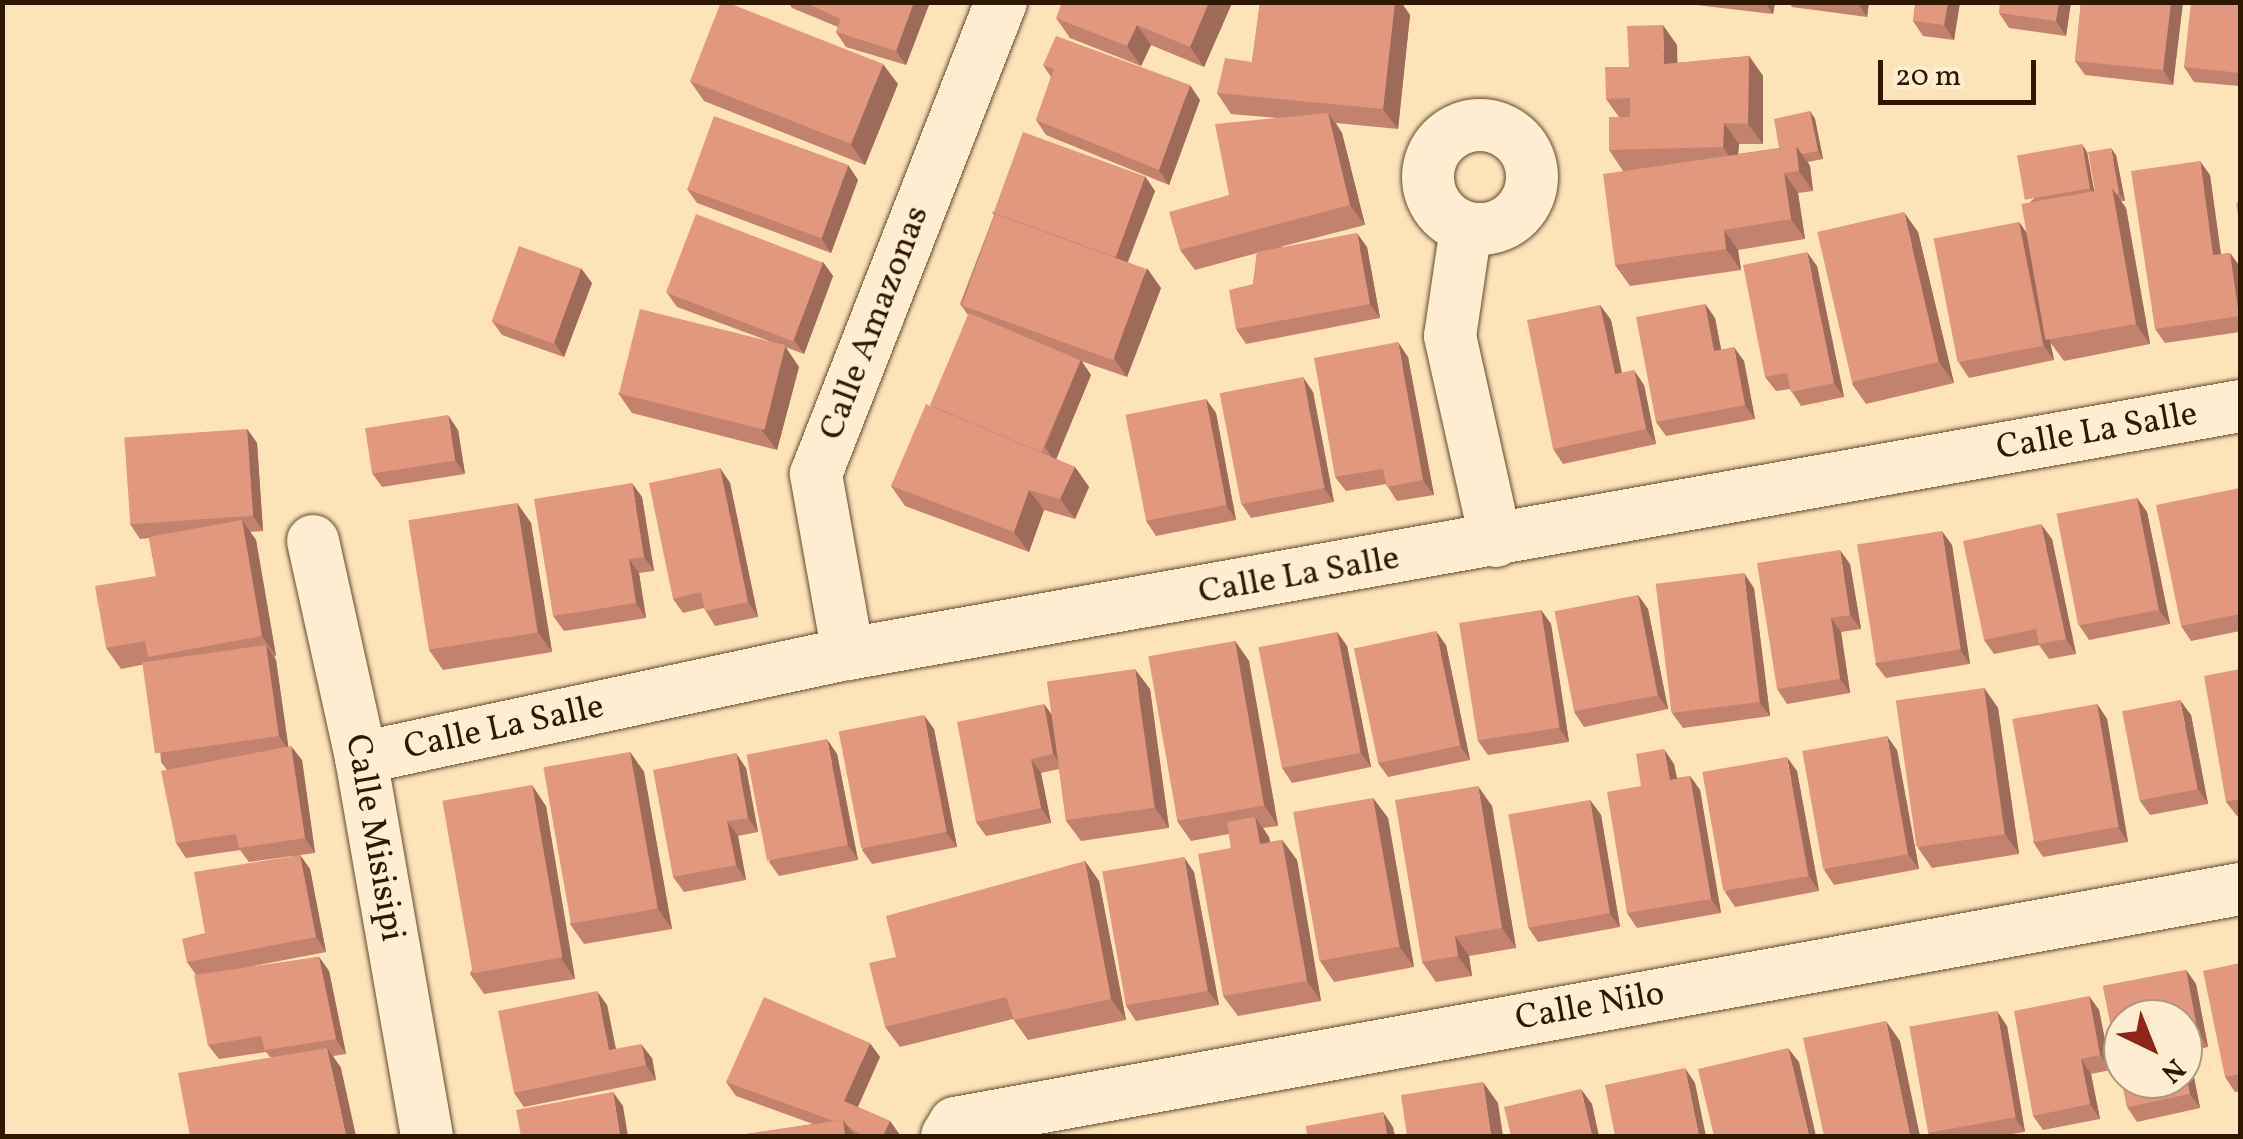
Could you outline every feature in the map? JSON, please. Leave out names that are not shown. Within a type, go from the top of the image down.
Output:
[{"type":"street","name":"Calle Amazonas","points":[[848,654],[816,474],[1002,2]]},
{"type":"street","points":[[1466,228],[1450,336],[1496,541]]},
{"type":"street","name":"Calle La Salle","points":[[361,758],[848,654],[2240,406]]},
{"type":"street","name":"Calle Misisipi","points":[[313,541],[361,758],[427,1136]]},
{"type":"street","name":"Calle Nilo","points":[[947,1136],[956,1123],[2240,889]]},
{"type":"building","points":[[721,2],[883,64],[851,144],[690,81]]},
{"type":"building","points":[[803,2],[914,2],[896,51],[836,32],[841,19]]},
{"type":"building","points":[[1062,2],[1209,2],[1190,47],[1137,25],[1127,46],[1056,18]]},
{"type":"building","points":[[1260,2],[1395,2],[1383,109],[1217,93],[1225,58],[1252,62]]},
{"type":"building","points":[[1916,2],[1948,2],[1944,25],[1913,21]]},
{"type":"building","points":[[2000,2],[2059,2],[2056,21],[1999,13]]},
{"type":"building","points":[[2081,2],[2171,2],[2163,70],[2075,61]]},
{"type":"building","points":[[2191,2],[2240,2],[2240,73],[2184,67]]},
{"type":"building","points":[[1663,25],[1664,64],[1749,56],[1748,124],[1724,123],[1723,147],[1609,150],[1609,117],[1630,117],[1630,98],[1606,99],[1605,67],[1629,67],[1627,26]]},
{"type":"building","points":[[1056,36],[1190,85],[1159,170],[1036,120],[1054,69],[1043,65]]},
{"type":"building","points":[[1810,111],[1818,151],[1802,154],[1796,146],[1779,148],[1774,119]]},
{"type":"building","points":[[1328,113],[1350,205],[1180,250],[1169,212],[1229,195],[1215,124]]},
{"type":"building","points":[[714,116],[848,165],[822,238],[687,189]]},
{"type":"building","points":[[1023,132],[1145,176],[1116,257],[994,213]]},
{"type":"building","points":[[2082,144],[2090,188],[2025,200],[2017,155]]},
{"type":"building","points":[[1796,146],[1799,171],[1784,173],[1791,219],[1724,230],[1726,249],[1615,265],[1603,174]]},
{"type":"building","points":[[2111,148],[2119,193],[2116,194],[2112,188],[2095,191],[2088,152]]},
{"type":"building","points":[[2200,161],[2213,255],[2230,253],[2239,316],[2155,329],[2131,171]]},
{"type":"building","points":[[2112,188],[2136,324],[2045,340],[2021,204]]},
{"type":"building","points":[[1904,212],[1939,362],[1852,382],[1817,232]]},
{"type":"building","points":[[696,214],[823,263],[793,341],[666,292]]},
{"type":"building","points":[[995,214],[1146,269],[1113,360],[962,305]]},
{"type":"building","points":[[2019,222],[2043,346],[1958,362],[1934,239]]},
{"type":"building","points":[[1357,233],[1370,304],[1236,329],[1229,290],[1253,284],[1257,252]]},
{"type":"building","points":[[519,246],[581,269],[554,344],[492,321]]},
{"type":"building","points":[[1807,252],[1834,383],[1791,392],[1787,373],[1765,377],[1743,265]]},
{"type":"building","points":[[1705,304],[1714,351],[1734,347],[1745,405],[1656,422],[1636,317]]},
{"type":"building","points":[[1600,305],[1615,374],[1634,370],[1646,429],[1553,449],[1527,320]]},
{"type":"building","points":[[640,309],[786,345],[764,430],[619,393]]},
{"type":"building","points":[[969,313],[1080,360],[1041,452],[930,405]]},
{"type":"building","points":[[1398,342],[1423,480],[1387,487],[1383,469],[1335,477],[1314,358]]},
{"type":"building","points":[[1303,377],[1325,488],[1241,504],[1220,393]]},
{"type":"building","points":[[1206,399],[1227,505],[1146,521],[1126,415]]},
{"type":"building","points":[[926,404],[1075,467],[1060,499],[1029,490],[1014,532],[891,486]]},
{"type":"building","points":[[448,415],[455,460],[372,474],[365,428]]},
{"type":"building","points":[[247,429],[253,516],[130,524],[124,438]]},
{"type":"building","points":[[720,468],[748,602],[705,611],[701,592],[673,599],[649,483]]},
{"type":"building","points":[[632,483],[644,557],[629,559],[636,603],[553,616],[534,499]]},
{"type":"building","points":[[2240,488],[2240,614],[2181,626],[2156,505]]},
{"type":"building","points":[[2137,498],[2159,610],[2078,626],[2057,514]]},
{"type":"building","points":[[517,503],[537,632],[429,650],[408,520]]},
{"type":"building","points":[[242,520],[262,636],[148,657],[145,641],[106,648],[95,586],[156,576],[149,537]]},
{"type":"building","points":[[2041,524],[2066,639],[2039,644],[2036,629],[1984,640],[1963,541]]},
{"type":"building","points":[[1942,531],[1961,650],[1876,663],[1857,544]]},
{"type":"building","points":[[1840,550],[1850,615],[1831,618],[1840,679],[1777,689],[1757,563]]},
{"type":"building","points":[[1744,573],[1760,702],[1672,713],[1656,584]]},
{"type":"building","points":[[1638,595],[1657,695],[1574,711],[1555,611]]},
{"type":"building","points":[[1541,610],[1560,728],[1478,741],[1459,623]]},
{"type":"building","points":[[1436,631],[1460,745],[1378,763],[1354,648]]},
{"type":"building","points":[[1337,632],[1360,753],[1282,768],[1258,647]]},
{"type":"building","points":[[1235,641],[1264,805],[1177,821],[1148,656]]},
{"type":"building","points":[[266,645],[279,736],[155,754],[142,662]]},
{"type":"building","points":[[1135,669],[1154,808],[1066,820],[1047,681]]},
{"type":"building","points":[[2240,669],[2240,799],[2226,802],[2204,676]]},
{"type":"building","points":[[1984,688],[2005,835],[1916,847],[1896,700]]},
{"type":"building","points":[[2180,700],[2197,789],[2139,801],[2122,711]]},
{"type":"building","points":[[1044,704],[1053,754],[1031,759],[1041,808],[976,822],[957,722]]},
{"type":"building","points":[[2097,704],[2119,827],[2034,842],[2012,719]]},
{"type":"building","points":[[924,715],[947,832],[861,848],[839,732]]},
{"type":"building","points":[[1887,736],[1908,854],[1823,869],[1802,751]]},
{"type":"building","points":[[827,739],[848,845],[767,861],[747,755]]},
{"type":"building","points":[[291,746],[305,838],[239,848],[236,834],[176,843],[161,771]]},
{"type":"building","points":[[1664,749],[1670,780],[1690,776],[1711,899],[1627,913],[1607,792],[1641,786],[1636,754]]},
{"type":"building","points":[[630,752],[658,909],[571,924],[543,767]]},
{"type":"building","points":[[736,753],[748,818],[727,821],[736,865],[673,877],[653,770]]},
{"type":"building","points":[[1787,757],[1808,876],[1723,891],[1702,772]]},
{"type":"building","points":[[532,785],[562,957],[473,973],[442,801]]},
{"type":"building","points":[[1478,786],[1502,928],[1455,936],[1458,956],[1422,962],[1395,800]]},
{"type":"building","points":[[1373,798],[1399,947],[1319,961],[1293,812]]},
{"type":"building","points":[[1590,800],[1610,913],[1528,928],[1508,814]]},
{"type":"building","points":[[1255,817],[1260,844],[1282,840],[1307,981],[1223,996],[1198,854],[1231,848],[1227,822]]},
{"type":"building","points":[[300,855],[316,937],[187,962],[182,939],[205,933],[194,872]]},
{"type":"building","points":[[1184,857],[1208,991],[1126,1005],[1102,871]]},
{"type":"building","points":[[1085,861],[1111,999],[1014,1020],[1006,997],[885,1027],[869,963],[896,957],[886,916]]},
{"type":"building","points":[[319,957],[336,1039],[265,1050],[261,1036],[208,1045],[194,975]]},
{"type":"building","points":[[2240,963],[2240,1074],[2225,1077],[2203,971]]},
{"type":"building","points":[[2186,970],[2192,999],[2106,999],[2103,986]]},
{"type":"building","points":[[597,991],[609,1050],[641,1044],[646,1065],[514,1093],[498,1011]]},
{"type":"building","points":[[2089,996],[2100,1055],[2081,1059],[2090,1104],[2033,1116],[2014,1011]]},
{"type":"building","points":[[764,997],[870,1043],[844,1101],[890,1121],[883,1136],[862,1136],[843,1120],[834,1121],[726,1082]]},
{"type":"building","points":[[1997,1011],[2016,1117],[1928,1133],[1909,1026]]},
{"type":"building","points":[[1886,1021],[1910,1136],[1824,1136],[1803,1038]]},
{"type":"building","points":[[327,1048],[346,1136],[190,1136],[178,1073]]},
{"type":"building","points":[[1788,1048],[1809,1136],[1714,1136],[1698,1069]]},
{"type":"building","points":[[1685,1068],[1699,1136],[1615,1136],[1605,1085]]},
{"type":"building","points":[[1483,1082],[1491,1136],[1407,1136],[1401,1095]]},
{"type":"building","points":[[1581,1089],[1592,1136],[1511,1136],[1504,1107]]},
{"type":"building","points":[[613,1092],[620,1136],[521,1136],[516,1110]]},
{"type":"building","points":[[2125,1099],[2166,1099],[2127,1107]]},
{"type":"building","points":[[1383,1112],[1387,1136],[1307,1136],[1306,1126]]},
{"type":"building","points":[[843,1120],[845,1136],[733,1136]]}]
